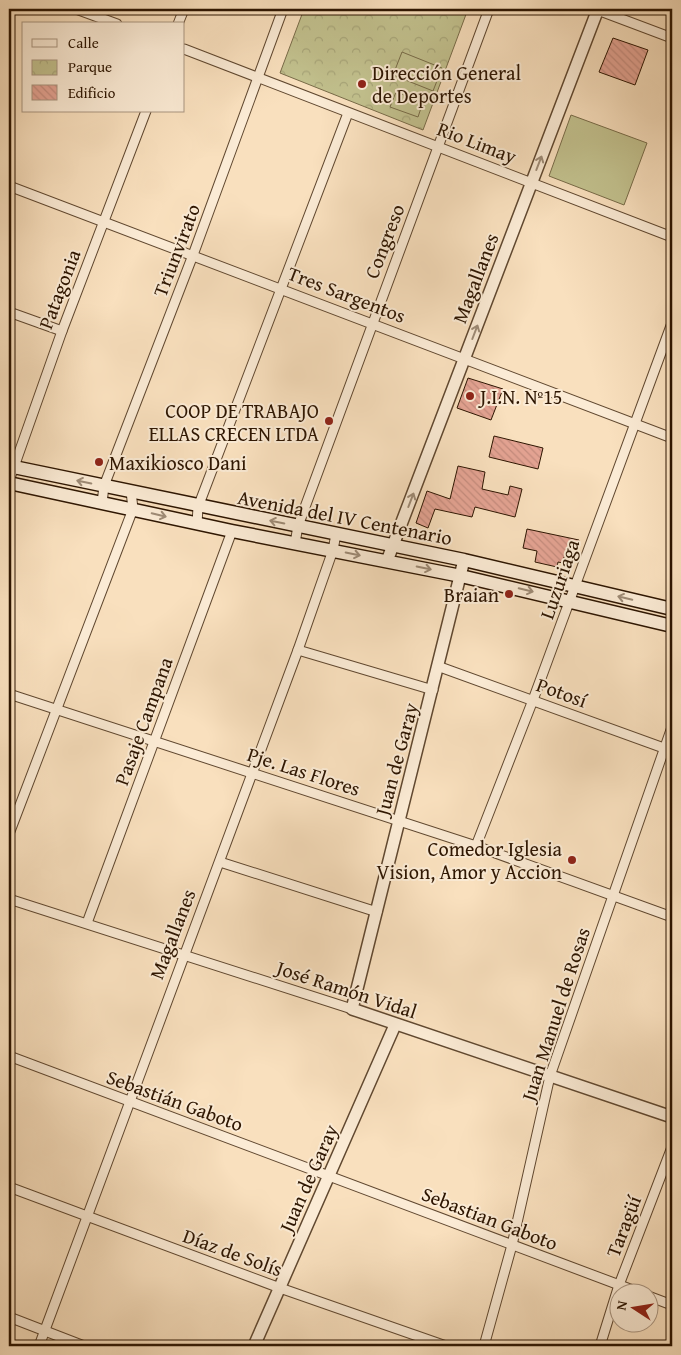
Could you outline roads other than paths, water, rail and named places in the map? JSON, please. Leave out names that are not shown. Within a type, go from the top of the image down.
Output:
[{"type":"main road","name":"Avenida del IV Centenario","points":[[11,466],[464,560],[672,609]]},
{"type":"main road","name":"Avenida del IV Centenario","points":[[9,482],[197,524],[461,576],[570,600],[672,626]]},
{"type":"street","points":[[76,9],[111,22]]},
{"type":"street","points":[[179,22],[184,9]]},
{"type":"street","name":"Triunvirato","points":[[102,503],[104,486],[193,255],[283,9]]},
{"type":"street","name":"Congreso","points":[[296,543],[298,526],[489,9]]},
{"type":"street","points":[[597,9],[672,38]]},
{"type":"street","name":"Magallanes","points":[[387,561],[597,9]]},
{"type":"street","name":"Rio Limay","points":[[185,49],[672,237]]},
{"type":"street","name":"Patagonia","points":[[9,482],[11,466],[146,112]]},
{"type":"street","points":[[197,524],[198,506],[348,113]]},
{"type":"street","name":"Tres Sargentos","points":[[9,186],[372,322],[672,438]]},
{"type":"street","points":[[9,312],[62,331]]},
{"type":"street","name":"Luzuriaga","points":[[476,846],[534,700],[574,586],[672,322]]},
{"type":"street","points":[[9,834],[54,709],[133,509],[130,491]]},
{"type":"street","name":"Pasaje Campana","points":[[87,923],[232,531]]},
{"type":"street","name":"Magallanes","points":[[39,1346],[298,650],[333,550],[336,534]]},
{"type":"street","name":"Juan de Garay","points":[[352,1009],[440,667],[464,560]]},
{"type":"street","points":[[298,650],[434,690]]},
{"type":"street","name":"Potosí","points":[[440,667],[669,749]]},
{"type":"street","name":"Pje. Las Flores","points":[[9,694],[400,820],[672,917]]},
{"type":"street","name":"Juan Manuel de Rosas","points":[[484,1346],[512,1245],[550,1076],[612,895],[669,749],[672,727]]},
{"type":"street","points":[[220,862],[377,912]]},
{"type":"street","name":"José Ramón Vidal","points":[[9,899],[352,1009],[672,1117]]},
{"type":"street","name":"Juan de Garay","points":[[254,1346],[395,1025]]},
{"type":"street","name":"Sebastián Gaboto","points":[[9,1056],[330,1176]]},
{"type":"street","name":"Taragüí","points":[[620,1282],[672,1147]]},
{"type":"street","name":"Sebastian Gaboto","points":[[330,1176],[611,1282]]},
{"type":"street","name":"Díaz de Solís","points":[[9,1187],[280,1288],[446,1346]]},
{"type":"street","points":[[658,1300],[672,1305]]},
{"type":"street","points":[[9,1317],[84,1346]]},
{"type":"street","name":"Taragüí","points":[[600,1346],[608,1320]]},
{"type":"place","name":"Dirección General de Deportes","points":[[362,84]]},
{"type":"place","name":"J.I.N. Nº15","points":[[470,396]]},
{"type":"place","name":"COOP DE TRABAJO ELLAS CRECEN LTDA","points":[[329,421]]},
{"type":"place","name":"Maxikiosco Dani","points":[[99,462]]},
{"type":"place","name":"Braian","points":[[509,594]]},
{"type":"place","name":"Comedor Iglesia Vision, Amor y Accion","points":[[572,860]]}]
